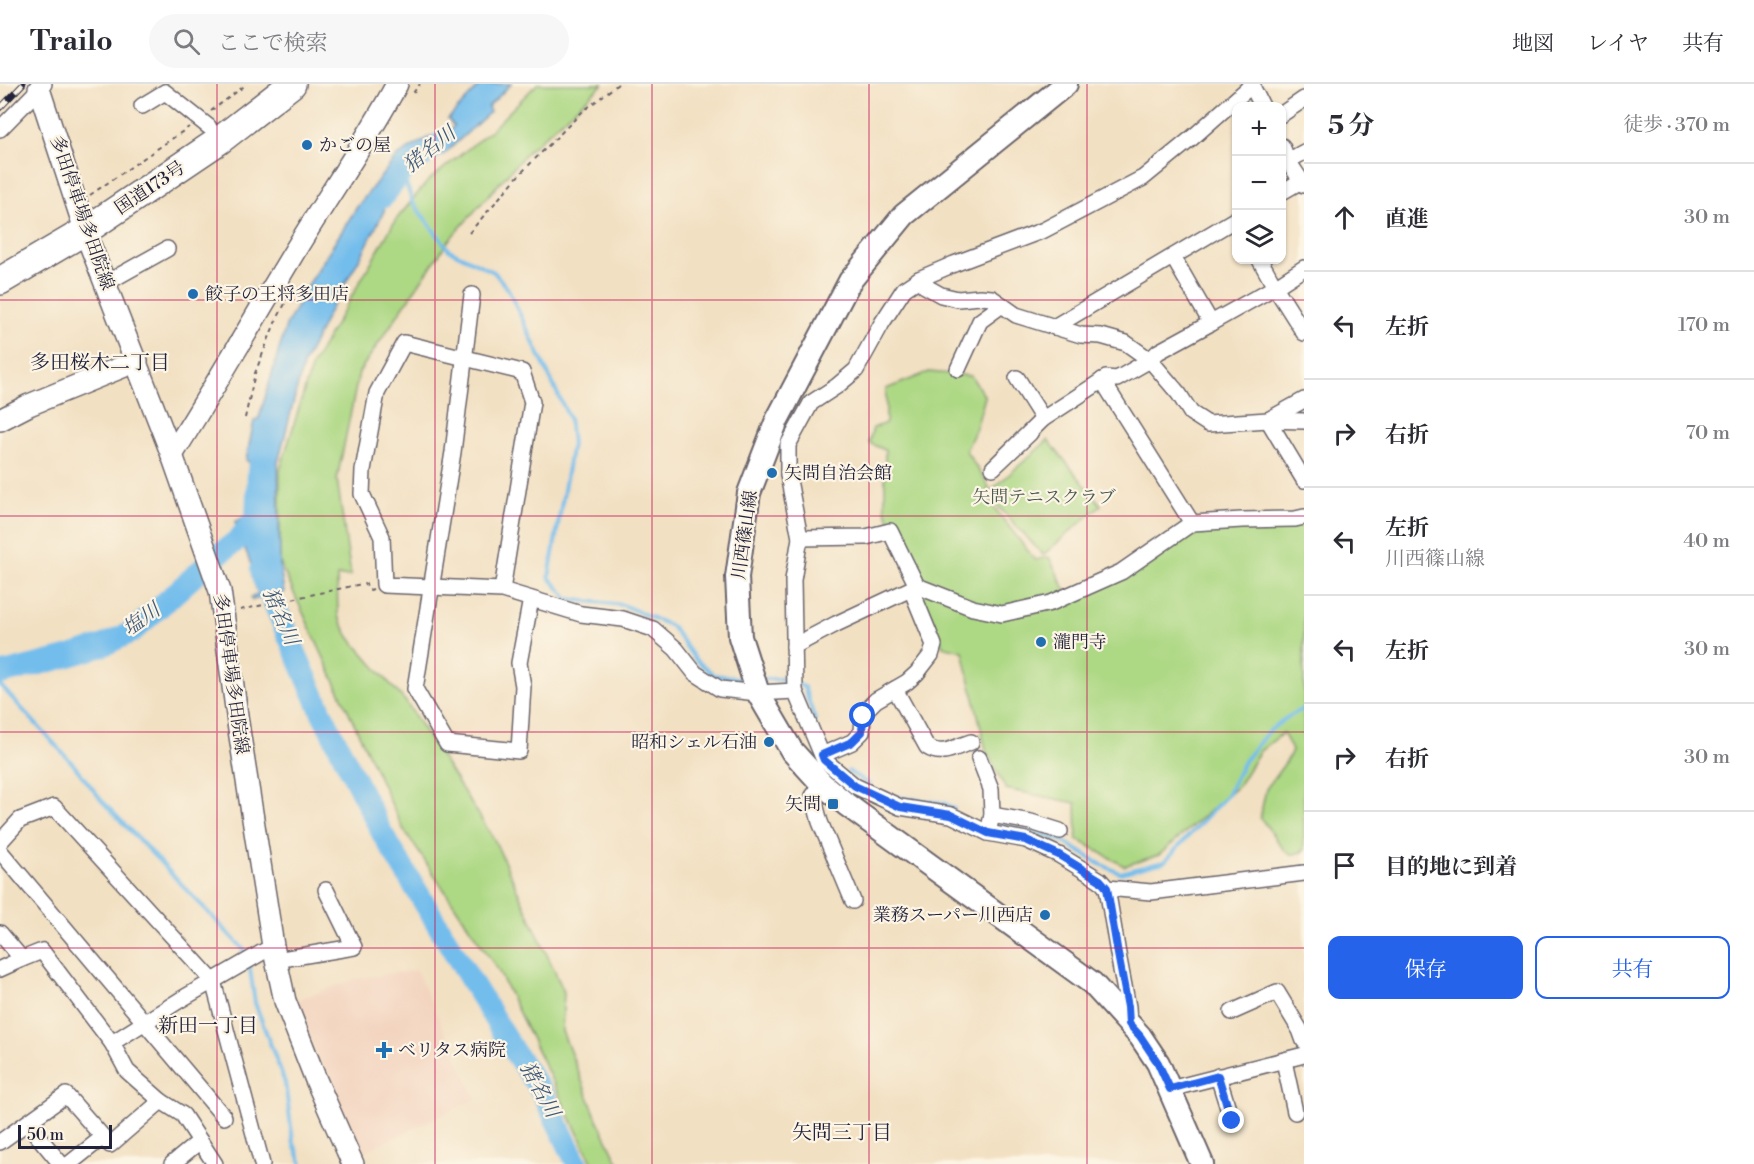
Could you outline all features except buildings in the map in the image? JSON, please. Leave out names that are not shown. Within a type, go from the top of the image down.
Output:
[{"type":"highway","name":"国道173号","points":[[0,266],[42,242],[150,170],[204,123],[268,84]]},
{"type":"highway","name":"国道173号","points":[[0,281],[80,216],[220,140],[292,84]]},
{"type":"main road","name":"川西篠山線","points":[[1066,84],[904,215],[850,281],[777,420],[749,493],[737,577],[740,637],[758,693],[792,751],[822,784],[847,805],[1092,983],[1140,1036],[1158,1063],[1202,1164]]},
{"type":"main road","name":"多田停車場多田院線","points":[[41,87],[80,216],[172,455],[220,591],[274,953],[285,1001],[316,1080],[353,1164]]},
{"type":"main road","points":[[172,455],[223,374],[290,258],[383,111],[405,88]]},
{"type":"main road","points":[[0,420],[29,405],[136,361]]},
{"type":"street","points":[[1129,1024],[1107,888],[1100,880],[1059,855],[1026,840],[988,833],[951,815],[900,807],[855,786],[824,760],[795,691],[793,580],[800,538],[788,475],[788,445],[811,403],[856,370],[882,322],[904,289],[919,279],[1044,230],[1143,178],[1253,85],[1260,102]]},
{"type":"street","points":[[0,129],[41,87]]},
{"type":"street","points":[[142,106],[165,92],[204,123]]},
{"type":"street","points":[[1286,111],[1304,99]]},
{"type":"street","points":[[1288,161],[1304,152]]},
{"type":"street","points":[[1286,156],[1303,183],[1286,190]]},
{"type":"street","points":[[1054,327],[1232,221]]},
{"type":"street","points":[[106,283],[167,249]]},
{"type":"street","points":[[1173,257],[1211,323]]},
{"type":"street","points":[[1262,264],[1304,333]]},
{"type":"street","points":[[1030,433],[993,468],[1043,419],[1102,380],[1118,379],[1150,360],[1158,352],[1275,287],[1304,268]]},
{"type":"street","points":[[919,279],[925,286],[940,295],[958,299],[992,298],[1016,315],[1081,335],[1101,336],[1126,343],[1150,360],[1179,394],[1191,413],[1208,424],[1268,420],[1304,421]]},
{"type":"street","points":[[472,295],[453,452],[415,689],[447,744],[519,751],[523,686],[519,663],[531,599]]},
{"type":"street","points":[[958,369],[980,321],[1002,305]]},
{"type":"street","points":[[502,590],[532,402],[522,372],[404,343],[377,393],[363,470],[362,494],[382,537],[384,585],[502,590],[581,614],[623,619],[653,629],[676,649],[695,673],[720,688],[758,693],[795,691]]},
{"type":"street","points":[[1102,380],[1192,523]]},
{"type":"street","points":[[1012,400],[1021,384],[1043,419]]},
{"type":"street","points":[[1268,420],[1304,400]]},
{"type":"street","points":[[1268,420],[1304,480]]},
{"type":"street","points":[[794,646],[914,588],[974,608],[1002,614],[1051,603],[1120,572],[1192,523],[1304,517]]},
{"type":"street","points":[[800,538],[866,537],[890,531],[914,588],[934,645],[931,655],[917,673],[907,682],[876,700],[867,709],[863,716],[862,732],[852,742],[822,755]]},
{"type":"street","points":[[895,688],[927,747],[941,753],[970,742]]},
{"type":"street","points":[[979,758],[991,789],[992,814],[988,833]]},
{"type":"street","points":[[822,784],[813,796],[820,822],[853,901]]},
{"type":"street","points":[[0,842],[21,820],[54,807],[212,981],[262,1164]]},
{"type":"street","points":[[992,814],[1060,831]]},
{"type":"street","points":[[0,851],[224,1117]]},
{"type":"street","points":[[1107,888],[1151,892],[1304,873]]},
{"type":"street","points":[[112,1043],[212,981],[274,953],[354,947],[326,890]]},
{"type":"street","points":[[0,933],[22,959]]},
{"type":"street","points":[[0,969],[42,951],[112,1043],[127,1071],[161,1101],[183,1115],[215,1164]]},
{"type":"street","points":[[1232,1011],[1277,992],[1300,1030],[1304,1041]]},
{"type":"street","points":[[1170,1089],[1304,1055]]},
{"type":"street","points":[[1284,1061],[1296,1112]]},
{"type":"street","points":[[1218,1076],[1232,1121]]},
{"type":"street","points":[[0,1142],[66,1095],[110,1145],[161,1101]]},
{"type":"street","points":[[27,1123],[61,1164]]},
{"type":"street","points":[[69,1164],[103,1137]]},
{"type":"street","points":[[172,1164],[200,1141]]},
{"type":"path","points":[[80,216],[204,123],[247,84]]},
{"type":"path","points":[[405,88],[420,84]]},
{"type":"path","points":[[469,233],[519,175],[582,112],[618,84]]},
{"type":"path","points":[[377,154],[387,135]]},
{"type":"path","points":[[245,418],[255,373],[275,322],[290,294]]},
{"type":"path","points":[[242,609],[357,585]]},
{"type":"shaded area","name":"ベリタス病院","points":[[416,970],[476,1099],[359,1154],[294,1001],[356,979]]},
{"type":"green space","points":[[537,84],[603,84],[528,151],[449,240],[359,372],[337,479],[351,576],[337,576],[338,616],[349,637],[406,702],[494,839],[564,992],[562,1031],[597,1119],[619,1164],[593,1164],[498,970],[402,827],[280,563],[280,470],[312,365],[395,221],[428,181],[490,131]]},
{"type":"green space","points":[[929,372],[971,376],[985,397],[966,451],[989,487],[985,496],[1035,560],[1049,557],[1066,591],[1097,588],[1193,525],[1304,519],[1304,851],[1291,855],[1284,850],[1260,817],[1266,789],[1292,750],[1283,733],[1259,752],[1239,785],[1159,855],[1124,866],[1077,839],[1076,803],[1006,789],[986,750],[963,651],[943,646],[885,509],[885,450],[869,443],[873,428],[886,423],[886,389]]},
{"type":"green space","name":"矢問テニスクラブ","points":[[1048,440],[1101,505],[1043,555],[987,494]]},
{"type":"water","points":[[481,84],[511,84],[488,107],[490,112],[444,154],[426,160],[407,162],[386,200],[384,211],[364,251],[332,306],[303,365],[278,462],[280,567],[284,593],[252,600],[251,597],[258,594],[252,577],[255,575],[235,522],[247,513],[252,506],[256,491],[261,490],[260,482],[255,478],[255,469],[249,467],[250,463],[246,460],[254,421],[259,418],[286,326],[310,282],[357,207],[397,156],[431,136],[438,142],[454,126],[448,119]]},
{"type":"waterway","name":"猪名川","points":[[383,197],[402,172],[439,144]]},
{"type":"waterway","points":[[402,172],[413,203],[449,250],[494,272],[508,289],[569,418],[572,444],[549,577],[568,599],[623,605],[671,626],[695,659],[714,675],[744,679]]},
{"type":"waterway","name":"猪名川","points":[[256,520],[258,471],[266,450]]},
{"type":"waterway","name":"塩川","points":[[0,674],[102,646],[132,632],[214,558],[239,539],[255,518]]},
{"type":"waterway","name":"猪名川","points":[[261,568],[262,576],[322,713],[382,833],[513,1050],[543,1094],[577,1164]]},
{"type":"waterway","points":[[761,679],[786,679],[792,682]]},
{"type":"waterway","points":[[0,685],[73,764],[104,803],[244,950],[247,956]]},
{"type":"waterway","points":[[799,685],[804,687],[815,720]]},
{"type":"waterway","points":[[1000,824],[1061,840],[1100,864],[1120,873],[1164,862],[1227,795],[1244,761],[1268,732],[1304,708]]},
{"type":"waterway","points":[[848,771],[869,784]]},
{"type":"waterway","points":[[895,797],[944,803],[954,809]]},
{"type":"waterway","points":[[249,963],[255,1003],[285,1083],[293,1141],[302,1164]]},
{"type":"railway","points":[[0,108],[23,84]]},
{"type":"place","name":"かごの屋","points":[[307,145]]},
{"type":"place","name":"餃子の王将多田店","points":[[193,294]]},
{"type":"place","name":"矢問自治会館","points":[[772,473]]},
{"type":"place","name":"瀧門寺","points":[[1041,642]]},
{"type":"place","name":"昭和シェル石油","points":[[769,742]]},
{"type":"place","name":"矢問","points":[[833,804]]},
{"type":"place","name":"業務スーパー川西店","points":[[1045,915]]},
{"type":"place","name":"ベリタス病院","points":[[384,1050]]},
{"type":"district","name":"多田桜木二丁目","points":[[100,363]]},
{"type":"district","name":"新田一丁目","points":[[208,1026]]},
{"type":"district","name":"矢問三丁目","points":[[842,1133]]},
{"type":"route","points":[[863,716],[862,732],[852,742],[822,755],[824,760],[855,786],[900,807],[951,815],[988,833],[1026,840],[1059,855],[1100,880],[1107,888],[1129,1024],[1158,1063],[1170,1089],[1218,1076],[1232,1121]]}]
